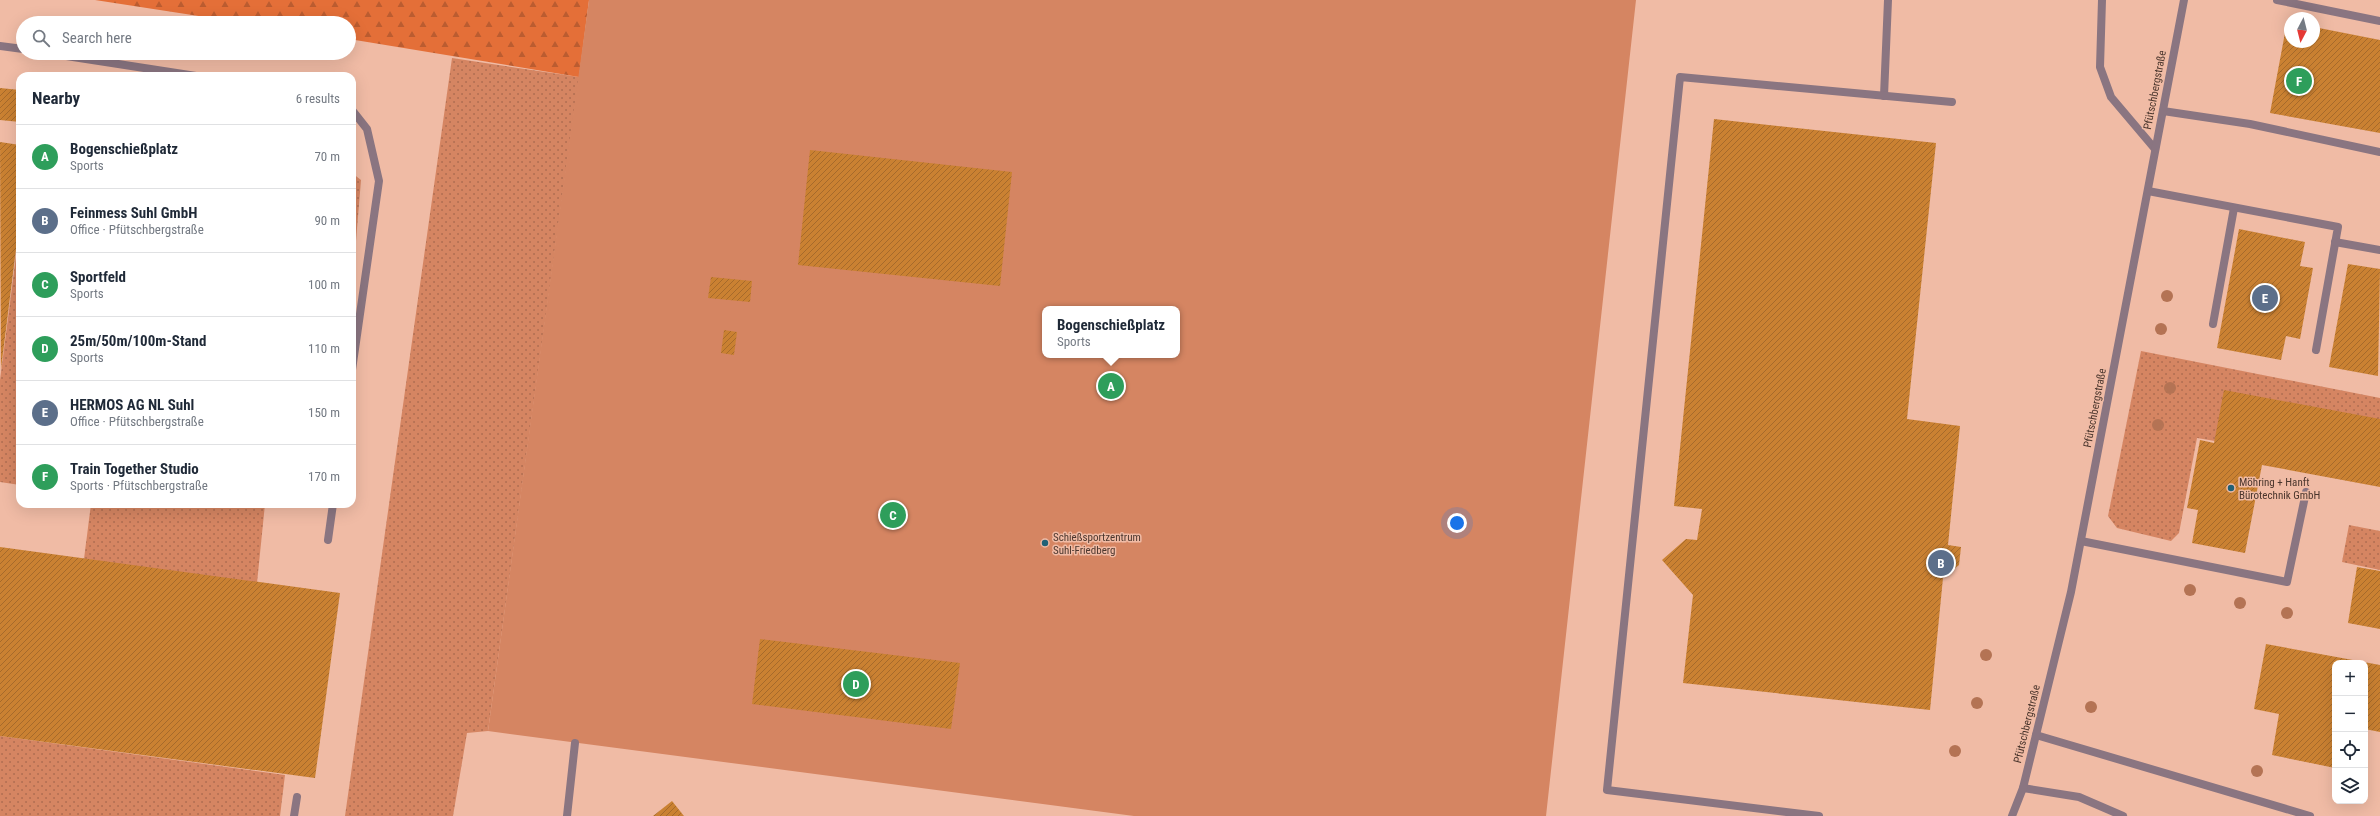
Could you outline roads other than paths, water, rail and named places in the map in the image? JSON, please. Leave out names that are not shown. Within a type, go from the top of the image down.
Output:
[{"type":"street","points":[[1884,96],[1888,0]]},
{"type":"street","points":[[2102,0],[2100,67],[2111,97],[2155,149]]},
{"type":"street","name":"Pfütschbergstraße","points":[[2012,816],[2023,788],[2071,592],[2184,0]]},
{"type":"street","points":[[2277,0],[2380,21]]},
{"type":"street","points":[[0,46],[16,48]]},
{"type":"street","points":[[93,60],[170,72]]},
{"type":"street","points":[[1819,816],[1607,790],[1680,77],[1952,102]]},
{"type":"street","points":[[2163,110],[2250,124],[2380,152]]},
{"type":"street","points":[[356,115],[367,129],[379,181],[356,342]]},
{"type":"street","points":[[2148,191],[2338,227],[2316,350]]},
{"type":"street","points":[[2213,324],[2234,208]]},
{"type":"street","points":[[2335,242],[2380,250]]},
{"type":"street","points":[[2081,541],[2286,582],[2306,492]]},
{"type":"street","points":[[328,540],[332,508]]},
{"type":"street","points":[[2036,735],[2310,816]]},
{"type":"street","points":[[567,816],[575,743]]},
{"type":"street","points":[[2023,788],[2079,797],[2123,816]]},
{"type":"street","points":[[294,816],[297,797]]},
{"type":"place","name":"Train Together Studio","points":[[2299,81]]},
{"type":"place","name":"HERMOS AG NL Suhl","points":[[2265,298]]},
{"type":"place","name":"Bogenschießplatz","points":[[1111,386]]},
{"type":"place","name":"Möhring + Hanft Bürotechnik GmbH","points":[[2231,488]]},
{"type":"place","name":"Sportfeld","points":[[893,515]]},
{"type":"place","name":"Schießsportzentrum Suhl-Friedberg","points":[[1045,543]]},
{"type":"place","name":"Feinmess Suhl GmbH","points":[[1941,563]]},
{"type":"place","name":"25m/50m/100m-Stand","points":[[856,684]]}]
